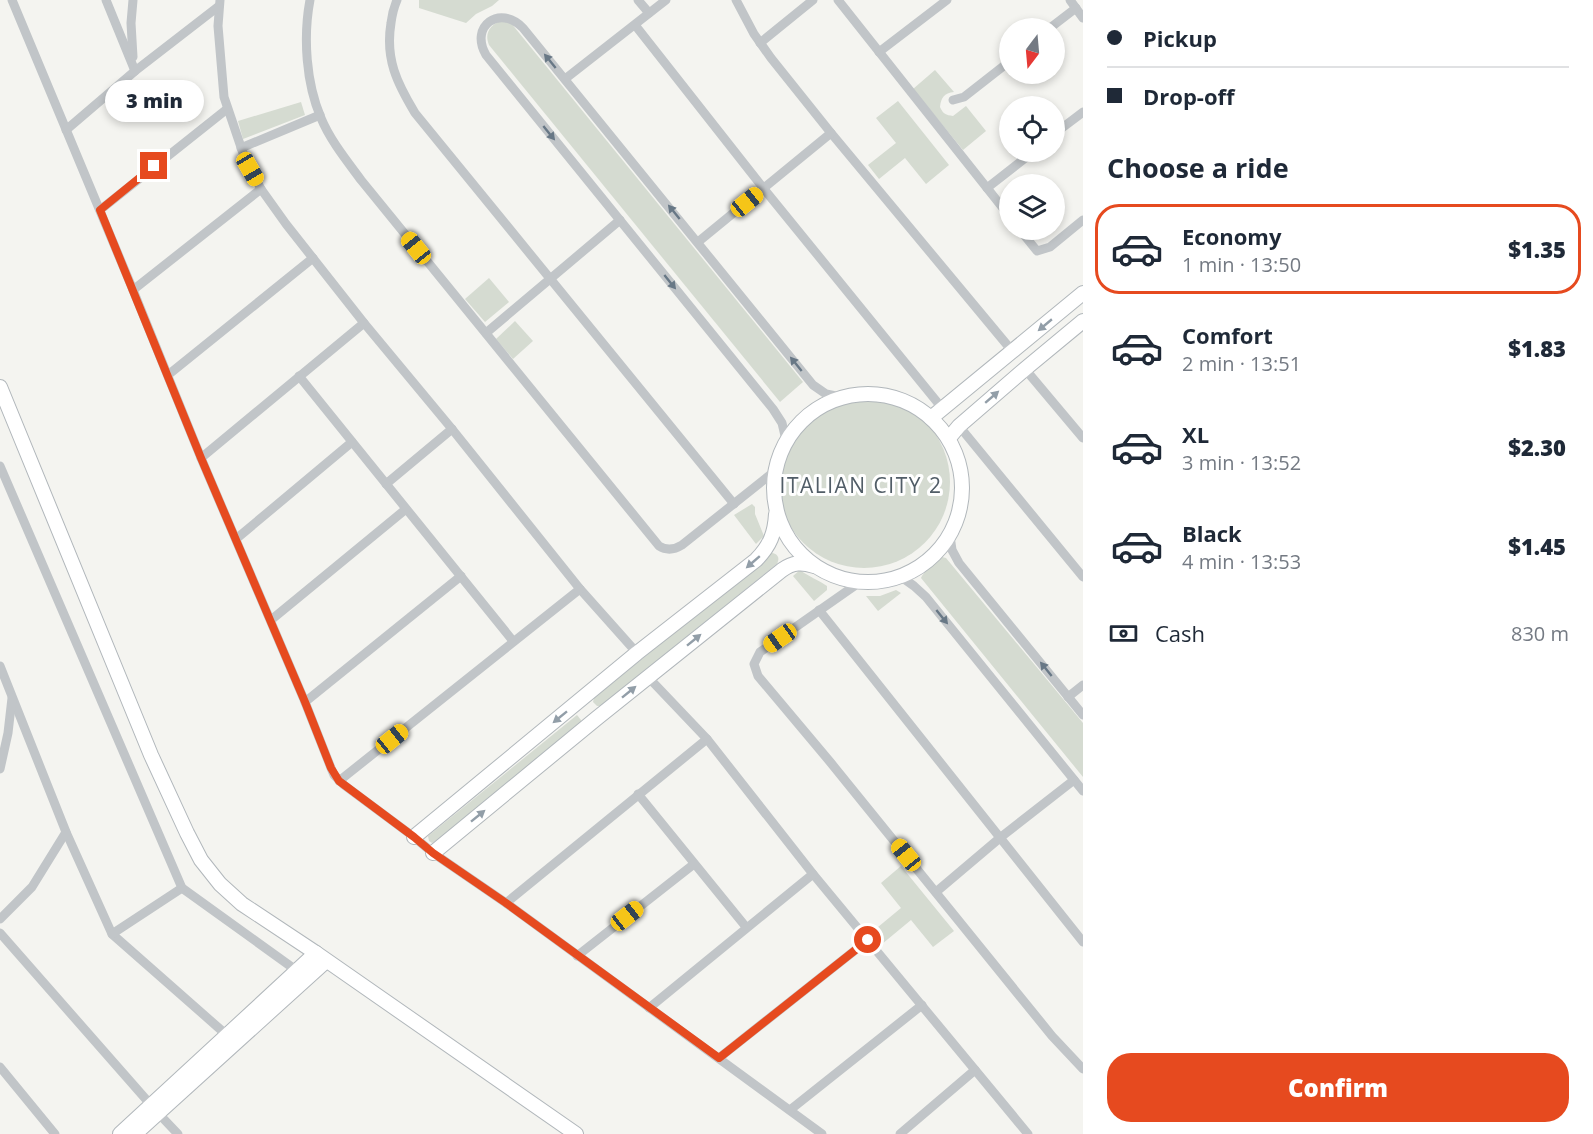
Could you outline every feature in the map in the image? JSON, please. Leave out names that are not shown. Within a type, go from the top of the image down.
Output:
[{"type":"street","points":[[12,0],[201,458],[271,620],[331,768],[339,781],[433,853],[506,903],[822,1134]]},
{"type":"street","points":[[106,0],[135,71]]},
{"type":"street","points":[[133,0],[131,23],[135,71]]},
{"type":"street","points":[[310,0],[306,31],[312,89],[320,115],[339,148],[361,180],[658,546],[668,550],[679,547],[775,471]]},
{"type":"street","points":[[397,0],[390,26],[389,48],[393,70],[403,94],[415,113],[734,504]]},
{"type":"street","points":[[638,0],[649,14]]},
{"type":"street","points":[[565,79],[666,0]]},
{"type":"street","points":[[736,0],[760,43],[831,133],[1012,352]]},
{"type":"street","points":[[760,43],[813,0]]},
{"type":"street","points":[[838,0],[999,203]]},
{"type":"street","points":[[879,52],[946,0]]},
{"type":"street","points":[[1070,0],[1083,18]]},
{"type":"street","points":[[66,130],[220,3]]},
{"type":"street","points":[[220,3],[219,51],[224,97],[241,148],[261,189],[364,323],[580,589],[637,653]]},
{"type":"street","points":[[1063,18],[1076,8]]},
{"type":"street","points":[[786,440],[778,416],[486,55],[480,39],[486,24],[501,17],[517,22],[813,385],[826,394],[841,397]]},
{"type":"street","points":[[635,24],[764,189],[942,408]]},
{"type":"street","points":[[953,100],[964,97],[999,70]]},
{"type":"street","points":[[100,210],[227,109]]},
{"type":"street","points":[[1065,126],[1083,112]]},
{"type":"street","points":[[241,148],[320,115]]},
{"type":"street","points":[[698,242],[831,133]]},
{"type":"street","points":[[987,188],[1020,162]]},
{"type":"street","points":[[133,290],[261,189]]},
{"type":"street","points":[[486,333],[620,220]]},
{"type":"street","points":[[1065,235],[1083,220]]},
{"type":"street","points":[[1028,240],[1037,251],[1050,247],[1059,240]]},
{"type":"street","points":[[168,375],[312,258]]},
{"type":"street","points":[[931,418],[1083,293]]},
{"type":"street","points":[[949,438],[959,426],[1024,369],[1083,321]]},
{"type":"street","points":[[201,458],[364,323]]},
{"type":"street","points":[[1024,369],[1083,438]]},
{"type":"street","points":[[299,376],[513,641]]},
{"type":"street","points":[[0,387],[151,755],[201,860],[220,884],[242,904],[576,1134]]},
{"type":"street","points":[[433,853],[790,564],[808,564],[838,577],[860,582],[885,581],[925,563],[939,551],[950,536],[959,513],[963,489],[960,464],[949,438],[931,418],[916,406],[898,398],[880,394],[841,397],[810,413],[796,425],[786,440],[775,471],[776,512],[792,544],[818,568]]},
{"type":"street","points":[[959,426],[1083,577]]},
{"type":"street","points":[[386,484],[452,429]]},
{"type":"street","points":[[236,539],[352,442]]},
{"type":"street","points":[[0,466],[182,888],[302,974]]},
{"type":"street","points":[[271,620],[406,509]]},
{"type":"street","points":[[414,837],[637,653],[756,560],[771,542],[776,512]]},
{"type":"street","points":[[950,536],[952,550],[959,563],[1083,715]]},
{"type":"street","points":[[305,702],[461,576]]},
{"type":"street","points":[[900,576],[926,597],[1083,791]]},
{"type":"street","points":[[860,582],[760,652],[754,663],[758,676],[1052,1036],[1083,1069]]},
{"type":"street","points":[[339,781],[580,589]]},
{"type":"street","points":[[819,610],[1083,942]]},
{"type":"street","points":[[0,666],[66,832],[112,934],[231,1039]]},
{"type":"street","points":[[648,677],[707,739],[813,874],[1028,1134]]},
{"type":"street","points":[[1068,697],[1083,685]]},
{"type":"street","points":[[0,769],[13,696]]},
{"type":"street","points":[[582,699],[597,718]]},
{"type":"street","points":[[506,903],[707,739]]},
{"type":"street","points":[[936,892],[1074,780]]},
{"type":"street","points":[[639,794],[746,927]]},
{"type":"street","points":[[0,919],[32,887],[66,832]]},
{"type":"street","points":[[577,956],[694,864]]},
{"type":"street","points":[[649,1008],[813,874]]},
{"type":"street","points":[[112,934],[182,888]]},
{"type":"street","points":[[0,933],[154,1110],[178,1134]]},
{"type":"street","points":[[719,1058],[868,940]]},
{"type":"street","points":[[120,1134],[154,1110],[321,957]]},
{"type":"street","points":[[790,1110],[922,1005]]},
{"type":"street","points":[[0,1067],[55,1134]]},
{"type":"street","points":[[900,1134],[975,1070]]},
{"type":"street","points":[[135,1134],[154,1110]]},
{"type":"shaded area","points":[[419,0],[499,0],[466,23],[419,8]]},
{"type":"shaded area","points":[[502,20],[511,23],[803,382],[780,402],[489,45],[487,37],[489,30]]},
{"type":"shaded area","points":[[935,70],[954,92],[945,95],[942,99],[940,107],[942,111],[953,116],[966,106],[986,131],[963,150],[913,89]]},
{"type":"shaded area","points":[[898,101],[949,165],[926,184],[905,158],[879,179],[868,165],[896,143],[876,118]]},
{"type":"shaded area","points":[[301,102],[305,115],[243,139],[238,121]]},
{"type":"shaded area","points":[[489,278],[509,302],[485,322],[465,299]]},
{"type":"shaded area","points":[[515,321],[533,341],[513,359],[496,339]]},
{"type":"shaded area","points":[[864,396],[881,397],[897,402],[912,410],[925,421],[936,434],[944,449],[949,465],[949,499],[944,515],[936,530],[925,543],[912,554],[897,562],[881,567],[864,568],[847,567],[831,562],[816,554],[803,543],[792,530],[784,515],[779,499],[778,482],[779,465],[784,449],[792,434],[803,421],[816,410],[831,402],[847,397]]},
{"type":"shaded area","points":[[752,504],[764,536],[756,544],[734,515]]},
{"type":"shaded area","points":[[772,553],[778,557],[777,564],[601,706],[593,702],[594,698]]},
{"type":"shaded area","points":[[942,557],[946,558],[1083,723],[1083,777],[921,578]]},
{"type":"shaded area","points":[[800,570],[827,586],[827,590],[814,601],[793,576]]},
{"type":"shaded area","points":[[896,590],[901,593],[878,611],[866,596],[880,596]]},
{"type":"shaded area","points":[[577,715],[581,724],[440,838],[432,843],[429,841],[428,836]]},
{"type":"shaded area","points":[[901,866],[954,931],[933,947],[911,920],[882,944],[872,932],[901,908],[881,883]]},
{"type":"district","name":"ITALIAN CITY 2","points":[[861,485]]},
{"type":"route","points":[[154,166],[100,210],[201,458],[331,768],[339,781],[433,853],[506,903],[719,1058],[868,940]]}]
